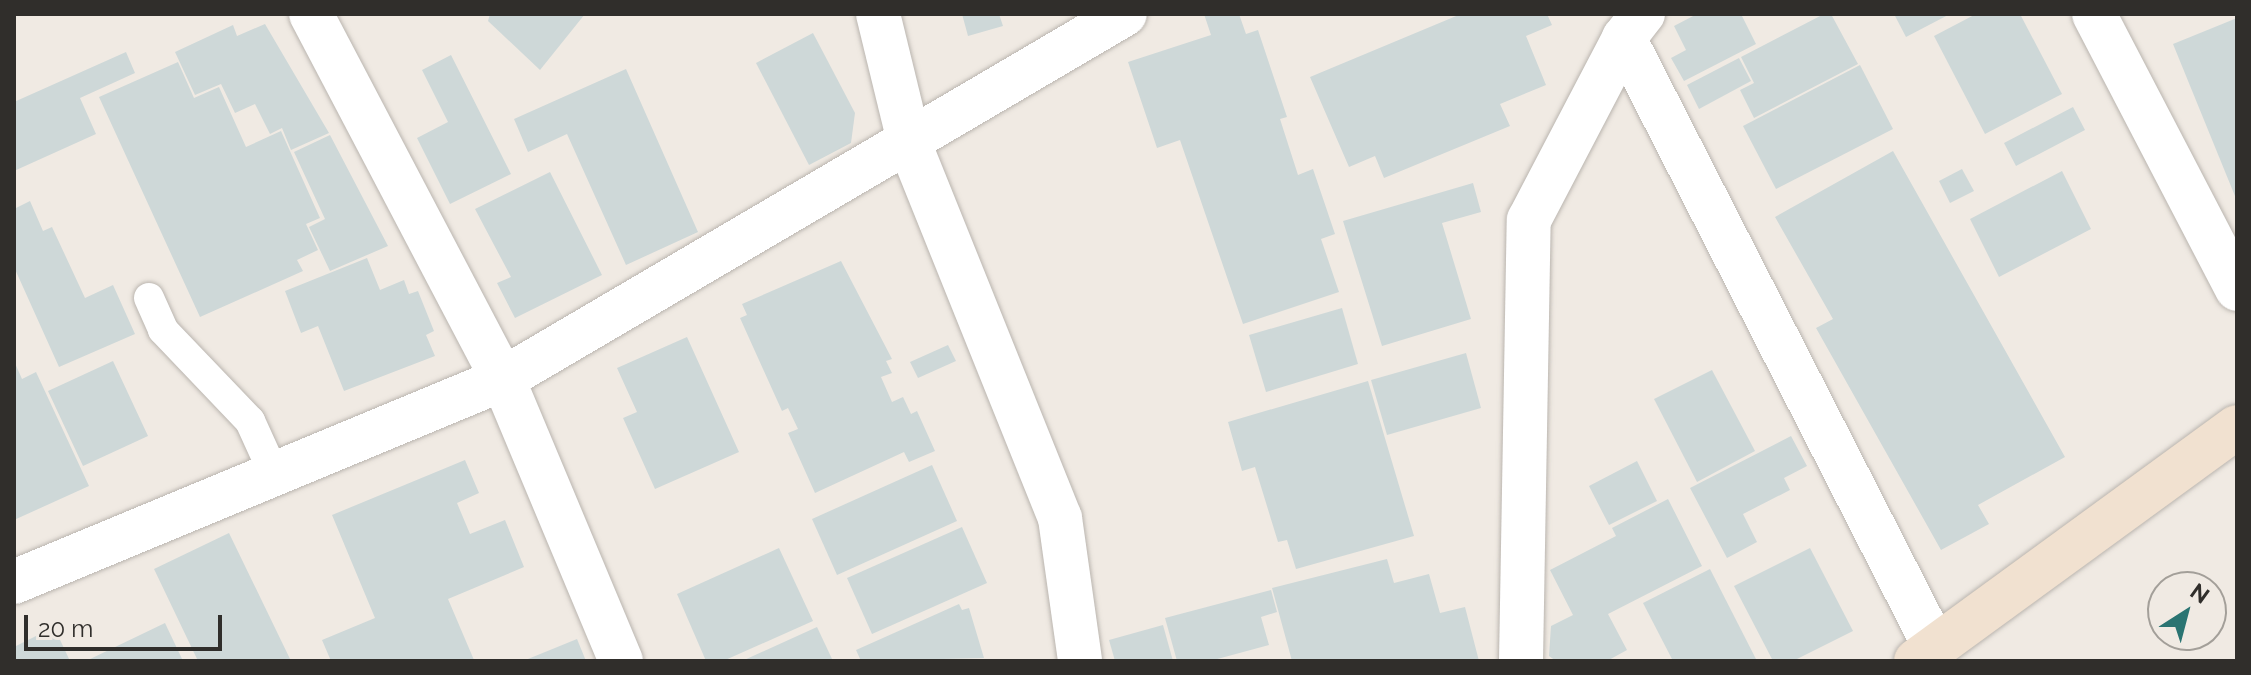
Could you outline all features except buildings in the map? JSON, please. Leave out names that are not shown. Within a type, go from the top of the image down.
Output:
[{"type":"street","points":[[311,14],[503,379],[621,661]]},
{"type":"street","points":[[878,14],[910,145],[1060,518],[1080,661]]},
{"type":"street","points":[[14,582],[503,379],[910,145],[1125,14]]},
{"type":"street","points":[[2094,14],[2237,289]]},
{"type":"street","points":[[1634,26],[1926,654],[2237,427]]},
{"type":"street","points":[[1521,661],[1529,220],[1634,26]]},
{"type":"lane","points":[[149,298],[163,330],[250,421],[274,474]]}]
